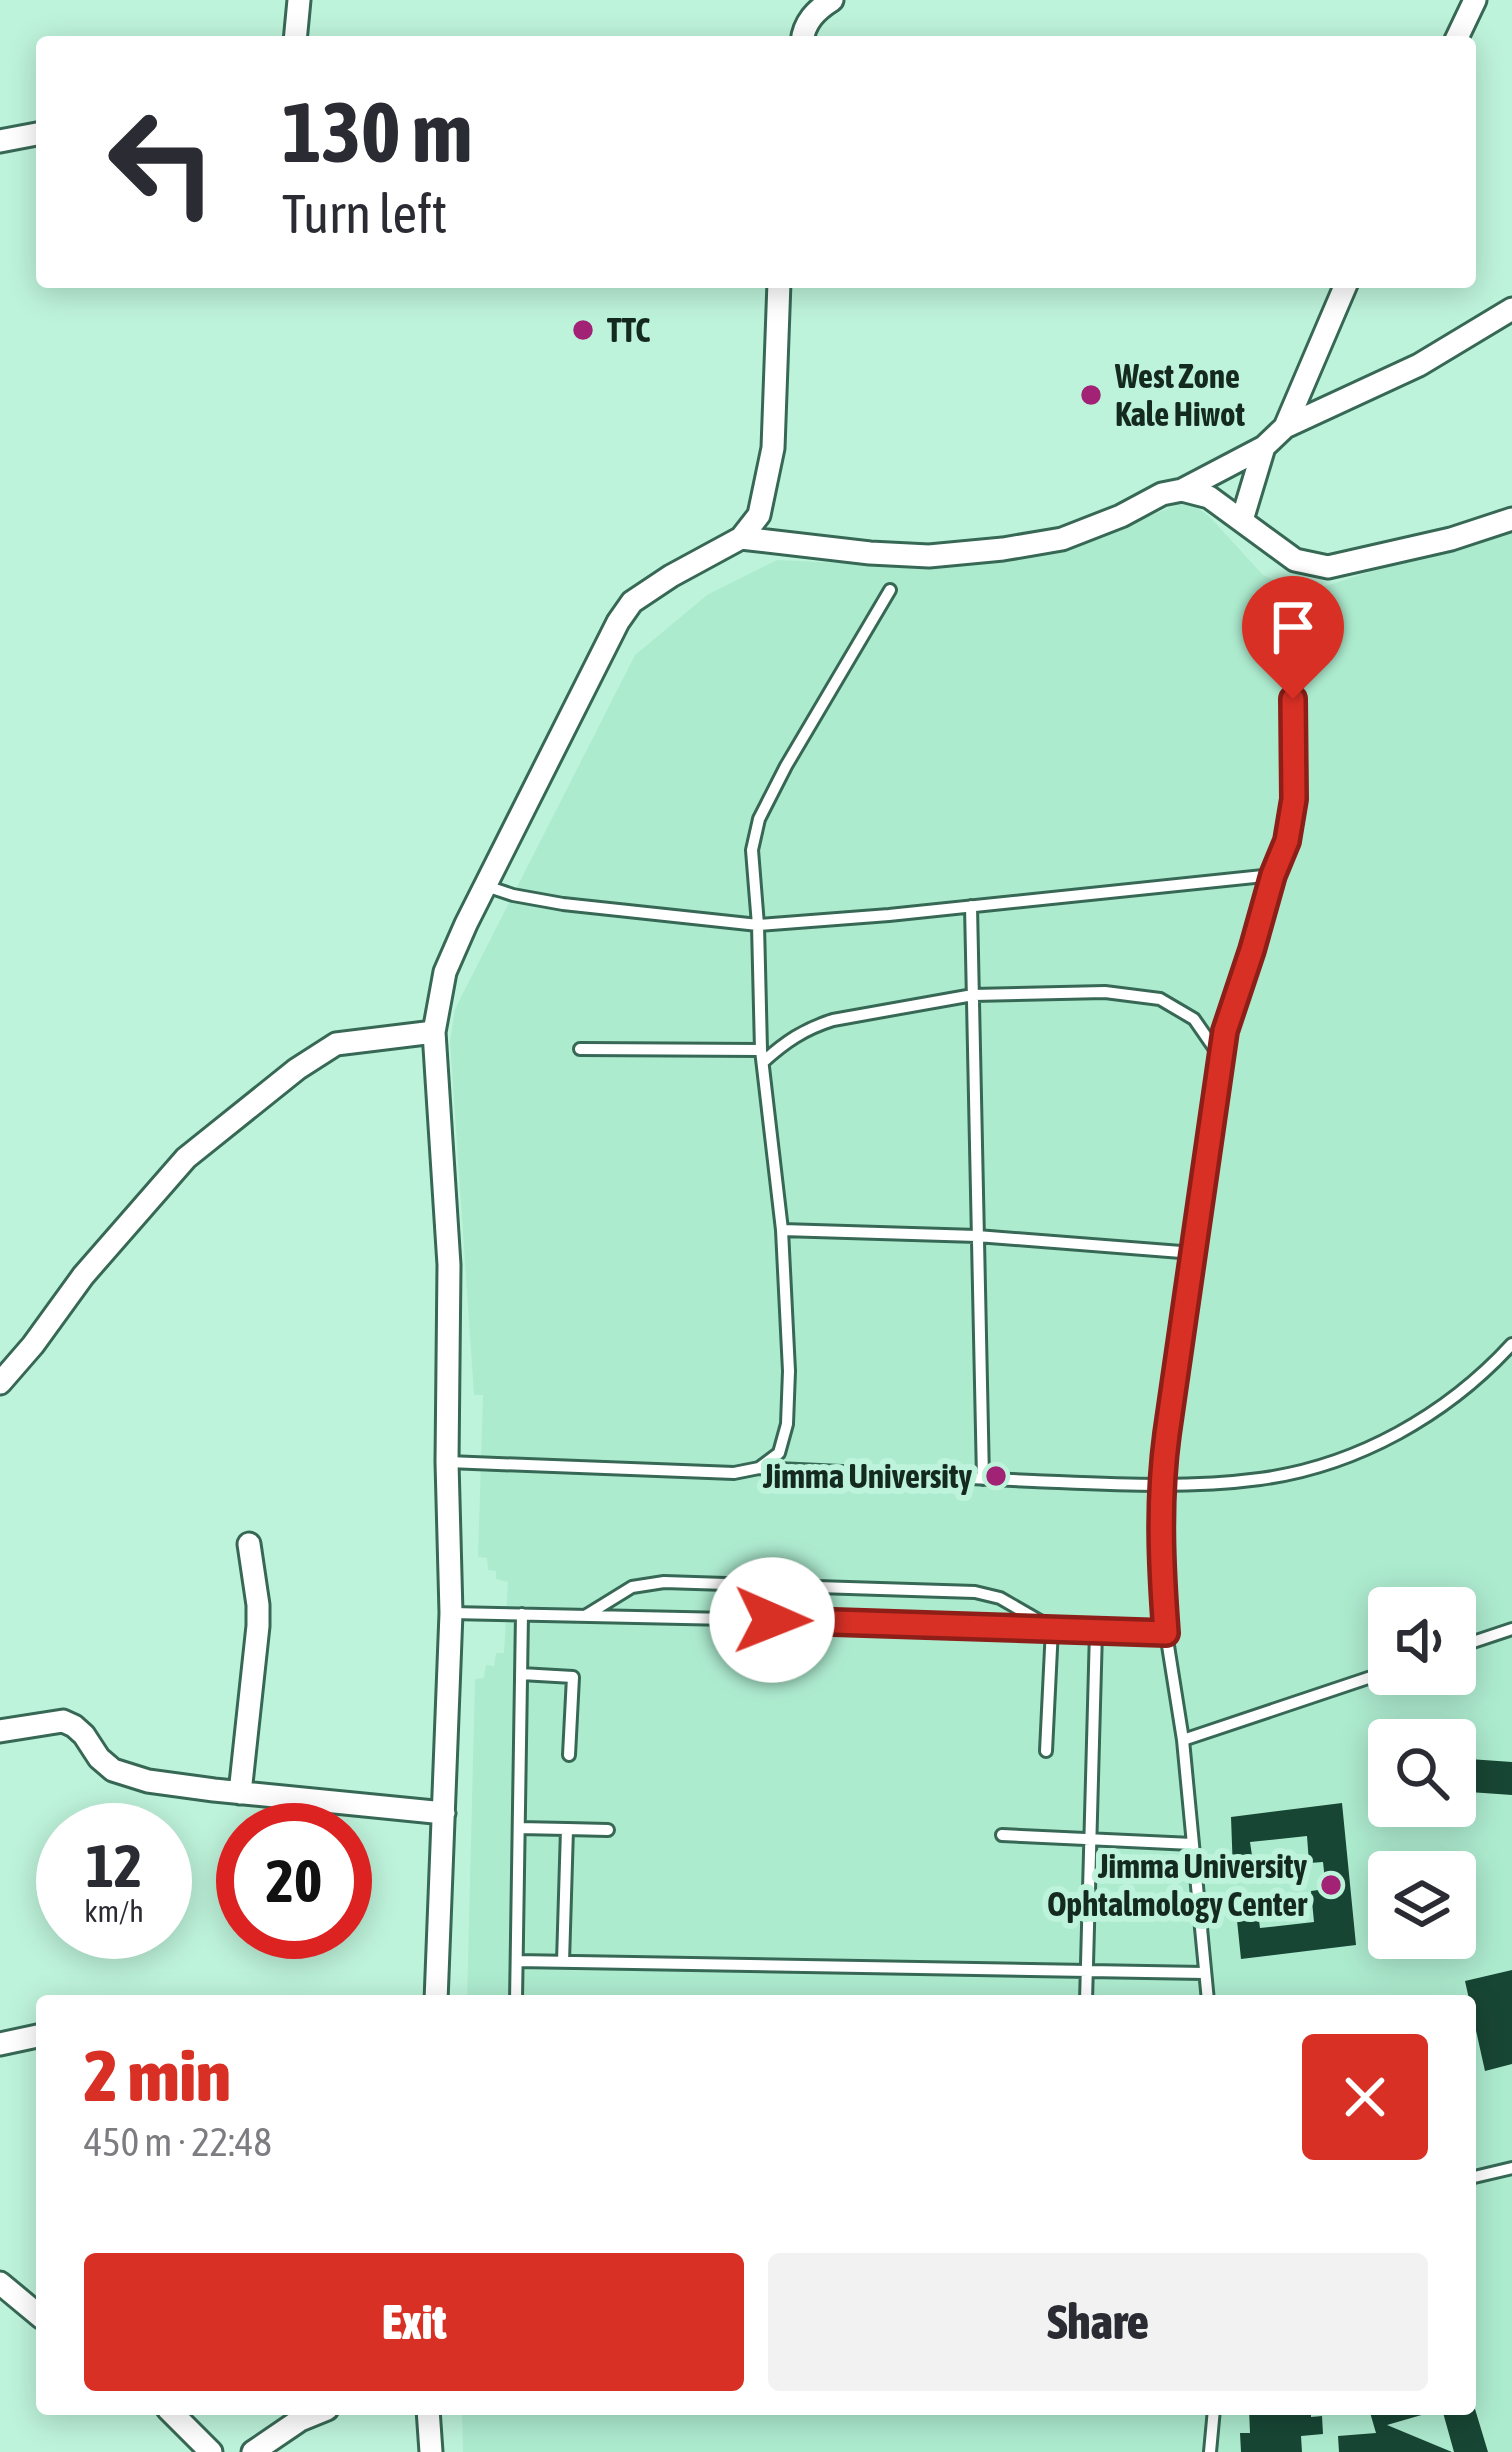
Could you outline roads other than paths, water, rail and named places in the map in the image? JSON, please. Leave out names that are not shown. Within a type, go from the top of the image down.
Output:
[{"type":"street","points":[[296,36],[299,0]]},
{"type":"street","points":[[803,36],[812,16],[832,0]]},
{"type":"street","points":[[1457,36],[1470,2]]},
{"type":"street","points":[[0,141],[36,135]]},
{"type":"street","points":[[436,1995],[451,1612],[449,1265],[434,1032],[445,972],[618,622],[632,602],[741,538],[759,515],[772,448],[779,288]]},
{"type":"street","points":[[1285,427],[1344,288]]},
{"type":"street","points":[[741,538],[929,556],[1062,539],[1162,494],[1182,490],[1264,447],[1285,427],[1420,365],[1512,309]]},
{"type":"street","points":[[1242,520],[1264,447]]},
{"type":"street","points":[[1182,490],[1209,496],[1295,560],[1328,567],[1450,539],[1512,519]]},
{"type":"street","points":[[0,1383],[83,1276],[186,1158],[297,1069],[336,1044],[434,1032]]},
{"type":"street","points":[[240,1793],[259,1626],[249,1544]]},
{"type":"street","points":[[0,1730],[63,1721],[84,1735],[113,1770],[148,1781],[444,1813]]},
{"type":"street","points":[[0,2044],[36,2037]]},
{"type":"street","points":[[0,2283],[36,2313]]},
{"type":"street","points":[[174,2415],[211,2452]]},
{"type":"street","points":[[253,2452],[312,2415]]},
{"type":"street","points":[[428,2415],[431,2452]]},
{"type":"lane","points":[[759,1468],[779,1454],[787,1424],[789,1371],[782,1230],[762,1056],[752,850],[759,819],[816,710],[890,590]]},
{"type":"lane","points":[[1207,1995],[1183,1740],[1166,1633],[1159,1542],[1161,1486],[1225,1031],[1287,841],[1294,799],[1293,699],[1282,645]]},
{"type":"lane","points":[[486,886],[563,904],[758,925],[1273,875]]},
{"type":"lane","points":[[971,906],[983,1479]]},
{"type":"lane","points":[[580,1049],[762,1056],[812,1026],[863,1014],[973,995],[1105,992],[1160,1000],[1194,1019],[1221,1058]]},
{"type":"lane","points":[[782,1230],[977,1236],[1194,1253]]},
{"type":"lane","points":[[447,1462],[734,1473],[759,1468],[1161,1486],[1262,1479],[1330,1462],[1412,1428],[1490,1368],[1512,1343]]},
{"type":"lane","points":[[585,1616],[632,1587],[664,1582],[975,1592],[1000,1598],[1052,1628]]},
{"type":"lane","points":[[451,1612],[1166,1633]]},
{"type":"lane","points":[[516,1995],[522,1614]]},
{"type":"lane","points":[[1046,1751],[1052,1628]]},
{"type":"lane","points":[[1476,1641],[1512,1629]]},
{"type":"lane","points":[[1086,1995],[1096,1631]]},
{"type":"lane","points":[[521,1674],[573,1677],[569,1755]]},
{"type":"lane","points":[[1183,1740],[1368,1677]]},
{"type":"lane","points":[[519,1828],[608,1830]]},
{"type":"lane","points":[[563,1962],[567,1829]]},
{"type":"lane","points":[[1002,1835],[1192,1844]]},
{"type":"lane","points":[[517,1961],[1204,1973]]},
{"type":"lane","points":[[1476,2177],[1512,2168]]},
{"type":"lane","points":[[1210,2452],[1213,2415]]},
{"type":"place","name":"TTC","points":[[583,330]]},
{"type":"place","name":"West Zone Kale Hiwot","points":[[1091,395]]},
{"type":"place","name":"Jimma University","points":[[996,1476]]},
{"type":"place","name":"Jimma University Ophtalmology Center","points":[[1331,1885]]}]
